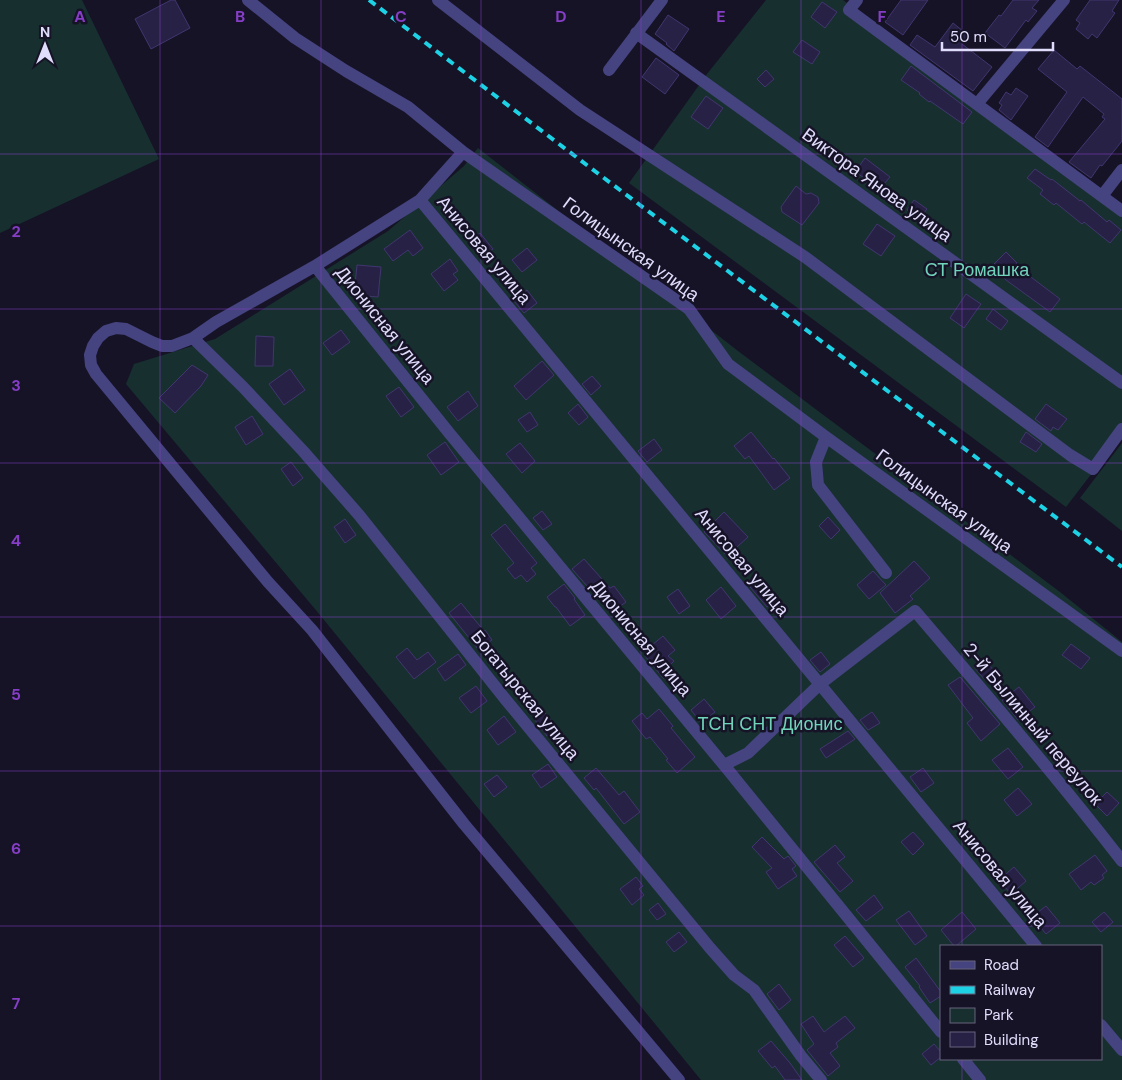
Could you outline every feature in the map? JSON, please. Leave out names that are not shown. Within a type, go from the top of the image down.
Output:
[{"type":"street","name":"Голицынская улица","points":[[248,0],[295,38],[346,71],[408,106],[463,152],[689,309],[728,364],[1122,651]]},
{"type":"street","points":[[439,0],[580,110],[805,257],[1070,455],[1093,469],[1122,429]]},
{"type":"street","points":[[609,70],[662,0]]},
{"type":"street","points":[[977,104],[1064,0]]},
{"type":"street","points":[[853,5],[977,104],[1122,212]]},
{"type":"street","name":"Виктора Янова улица","points":[[636,33],[1122,384]]},
{"type":"street","points":[[463,152],[420,200],[316,266],[216,322],[193,338],[172,346],[162,346],[126,329],[116,328],[106,331],[98,338],[90,355],[91,365],[100,380],[256,567],[312,630],[464,824],[679,1080]]},
{"type":"street","points":[[1102,196],[1122,170]]},
{"type":"street","name":"Анисовая улица","points":[[420,200],[1035,945]]},
{"type":"street","name":"Дионисная улица","points":[[316,266],[456,441],[724,765],[940,1031]]},
{"type":"street","name":"Богатырская улица","points":[[193,338],[243,387],[359,515],[506,700],[710,948],[734,975],[754,990],[801,1056],[821,1080]]},
{"type":"street","points":[[826,437],[816,462],[818,485],[886,573]]},
{"type":"street","name":"2-й Былинный переулок","points":[[820,684],[915,612],[1016,730],[1122,861]]},
{"type":"street","points":[[724,765],[748,753],[820,684]]},
{"type":"street","points":[[1102,1025],[1122,1050]]},
{"type":"street","points":[[963,1060],[980,1080]]},
{"type":"green space","points":[[0,0],[82,0],[159,159],[0,233]]},
{"type":"green space","name":"СТ Ромашка","points":[[766,0],[843,0],[1122,207],[1122,434],[1066,507],[629,183],[707,74]]},
{"type":"green space","name":"ТСН СНТ Дионис","points":[[478,148],[738,351],[1060,592],[1122,642],[1122,1080],[701,1080],[315,609],[126,384],[134,364],[215,339],[388,231],[464,166]]},
{"type":"green space","points":[[1122,443],[1122,531],[1080,498]]},
{"type":"building","points":[[171,0],[175,0],[190,28],[151,49],[135,19]]},
{"type":"building","points":[[901,0],[928,0],[903,35],[885,22]]},
{"type":"building","points":[[1013,0],[1039,0],[1032,8],[1037,11],[1028,22],[1026,20],[1005,48],[985,33]]},
{"type":"building","points":[[1090,0],[1119,0],[1112,11],[1115,13],[1097,38],[1092,34],[1088,39],[1076,29],[1080,23],[1076,20]]},
{"type":"building","points":[[822,2],[837,12],[825,28],[811,17]]},
{"type":"building","points":[[668,15],[689,29],[674,51],[655,34]]},
{"type":"building","points":[[953,23],[968,35],[962,44],[992,67],[973,91],[910,45],[917,35],[935,47]]},
{"type":"building","points":[[802,40],[820,52],[812,64],[793,52]]},
{"type":"building","points":[[1054,50],[1077,69],[1080,66],[1122,99],[1122,141],[1091,178],[1069,162],[1105,119],[1102,117],[1104,114],[1083,97],[1048,147],[1035,137],[1067,92],[1038,69]]},
{"type":"building","points":[[656,58],[679,75],[665,94],[642,77]]},
{"type":"building","points":[[911,66],[972,112],[963,124],[929,102],[920,93],[901,80]]},
{"type":"building","points":[[766,70],[774,79],[765,87],[757,79]]},
{"type":"building","points":[[1016,88],[1028,96],[1011,120],[999,110],[1002,105],[999,103],[1006,92],[1011,95]]},
{"type":"building","points":[[706,96],[723,108],[708,129],[691,117]]},
{"type":"building","points":[[865,158],[890,177],[878,191],[865,181],[866,179],[855,172]]},
{"type":"building","points":[[1035,169],[1052,179],[1107,222],[1109,220],[1121,230],[1110,243],[1056,203],[1054,205],[1040,194],[1043,190],[1027,178]]},
{"type":"building","points":[[796,186],[806,194],[811,193],[818,197],[819,203],[802,225],[782,212],[781,207]]},
{"type":"building","points":[[914,200],[927,209],[920,218],[907,210]]},
{"type":"building","points":[[877,224],[895,236],[881,256],[863,244]]},
{"type":"building","points":[[410,230],[423,248],[413,256],[408,250],[393,261],[384,249]]},
{"type":"building","points":[[480,233],[493,249],[481,258],[469,242]]},
{"type":"building","points":[[527,248],[537,260],[522,272],[512,260]]},
{"type":"building","points":[[1006,252],[1017,263],[1015,265],[1060,299],[1050,312],[1006,280],[992,266]]},
{"type":"building","points":[[450,259],[458,271],[453,274],[458,280],[444,291],[431,274]]},
{"type":"building","points":[[357,265],[381,267],[378,297],[354,295]]},
{"type":"building","points":[[527,290],[537,303],[524,313],[514,301]]},
{"type":"building","points":[[966,294],[981,304],[964,328],[950,318]]},
{"type":"building","points":[[993,309],[1008,321],[1001,330],[986,319]]},
{"type":"building","points":[[341,330],[350,342],[332,355],[323,343]]},
{"type":"building","points":[[256,336],[274,337],[273,366],[255,366]]},
{"type":"building","points":[[542,361],[554,375],[526,400],[514,386]]},
{"type":"building","points":[[192,365],[208,375],[201,386],[175,413],[159,398]]},
{"type":"building","points":[[290,369],[305,390],[284,405],[269,384]]},
{"type":"building","points":[[592,376],[601,386],[591,395],[582,384]]},
{"type":"building","points":[[399,387],[414,407],[401,417],[386,396]]},
{"type":"building","points":[[468,391],[478,406],[458,421],[447,407]]},
{"type":"building","points":[[578,404],[588,417],[579,425],[568,413]]},
{"type":"building","points":[[1046,404],[1067,419],[1058,430],[1053,427],[1051,431],[1035,419]]},
{"type":"building","points":[[530,412],[538,425],[527,432],[518,420]]},
{"type":"building","points":[[252,416],[263,434],[246,445],[235,427]]},
{"type":"building","points":[[751,432],[790,478],[774,490],[749,456],[745,459],[734,446]]},
{"type":"building","points":[[1026,432],[1042,444],[1036,452],[1020,442]]},
{"type":"building","points":[[654,439],[662,450],[647,462],[638,451]]},
{"type":"building","points":[[445,442],[459,462],[441,475],[427,455]]},
{"type":"building","points":[[520,443],[535,461],[522,473],[506,454]]},
{"type":"building","points":[[291,462],[303,478],[293,486],[281,469]]},
{"type":"building","points":[[542,511],[552,524],[543,530],[533,518]]},
{"type":"building","points":[[724,512],[748,537],[727,556],[704,532]]},
{"type":"building","points":[[828,517],[840,530],[831,539],[819,526]]},
{"type":"building","points":[[345,519],[356,535],[345,543],[334,527]]},
{"type":"building","points":[[505,524],[537,563],[531,568],[536,574],[527,582],[521,575],[515,579],[507,569],[514,563],[491,535]]},
{"type":"building","points":[[584,559],[610,588],[614,586],[626,602],[612,612],[591,585],[588,587],[572,569]]},
{"type":"building","points":[[914,561],[930,578],[910,596],[913,599],[895,613],[880,593]]},
{"type":"building","points":[[873,571],[886,585],[869,599],[857,585]]},
{"type":"building","points":[[755,582],[773,603],[767,607],[750,587]]},
{"type":"building","points":[[564,584],[585,615],[570,626],[547,597]]},
{"type":"building","points":[[721,587],[736,606],[721,619],[706,600]]},
{"type":"building","points":[[678,589],[690,606],[679,614],[667,597]]},
{"type":"building","points":[[461,603],[492,640],[478,649],[449,613]]},
{"type":"building","points":[[663,636],[675,650],[668,656],[674,661],[670,665],[674,670],[664,679],[645,656],[654,648],[652,645]]},
{"type":"building","points":[[1071,644],[1090,658],[1081,669],[1062,655]]},
{"type":"building","points":[[407,648],[417,660],[428,652],[436,662],[414,679],[396,657]]},
{"type":"building","points":[[821,652],[830,664],[820,672],[810,660]]},
{"type":"building","points":[[458,654],[466,665],[445,681],[437,669]]},
{"type":"building","points":[[984,659],[995,672],[985,680],[974,667]]},
{"type":"building","points":[[960,677],[1000,724],[981,741],[967,723],[973,718],[948,685]]},
{"type":"building","points":[[476,686],[487,701],[471,713],[459,698]]},
{"type":"building","points":[[1019,687],[1035,707],[1018,720],[1002,700]]},
{"type":"building","points":[[704,699],[715,712],[701,723],[691,710]]},
{"type":"building","points":[[659,709],[673,726],[671,728],[695,757],[677,773],[650,737],[646,739],[632,721],[642,713],[647,719]]},
{"type":"building","points":[[544,712],[557,728],[547,736],[535,720]]},
{"type":"building","points":[[872,712],[880,723],[868,730],[860,720]]},
{"type":"building","points":[[504,716],[516,732],[498,745],[487,730]]},
{"type":"building","points":[[848,731],[855,739],[826,758],[820,749]]},
{"type":"building","points":[[1008,748],[1023,767],[1008,779],[992,760]]},
{"type":"building","points":[[548,764],[557,777],[541,788],[532,775]]},
{"type":"building","points":[[596,768],[619,795],[624,791],[640,812],[624,824],[596,788],[594,790],[584,778]]},
{"type":"building","points":[[923,768],[934,783],[921,792],[910,777]]},
{"type":"building","points":[[497,775],[507,787],[494,797],[484,784]]},
{"type":"building","points":[[1018,788],[1032,804],[1017,816],[1004,800]]},
{"type":"building","points":[[1107,792],[1119,803],[1107,816],[1095,804]]},
{"type":"building","points":[[913,832],[924,844],[913,855],[901,842]]},
{"type":"building","points":[[762,837],[784,859],[788,856],[796,866],[792,869],[797,876],[778,889],[766,872],[772,868],[752,847]]},
{"type":"building","points":[[835,845],[845,857],[837,863],[853,881],[840,892],[814,862]]},
{"type":"building","points":[[1095,855],[1107,871],[1102,875],[1104,878],[1094,885],[1091,882],[1081,890],[1069,874]]},
{"type":"building","points":[[1014,867],[1026,881],[1011,894],[999,880]]},
{"type":"building","points":[[636,877],[643,886],[639,889],[644,895],[632,905],[620,889]]},
{"type":"building","points":[[874,895],[883,908],[866,921],[856,910]]},
{"type":"building","points":[[658,903],[666,914],[657,920],[649,910]]},
{"type":"building","points":[[1046,906],[1060,923],[1046,934],[1032,917]]},
{"type":"building","points":[[909,911],[927,936],[915,945],[896,920]]},
{"type":"building","points":[[962,912],[976,929],[957,945],[953,945],[941,930]]},
{"type":"building","points":[[1104,912],[1113,922],[1101,932],[1092,922]]},
{"type":"building","points":[[679,932],[687,942],[674,952],[666,942]]},
{"type":"building","points":[[845,936],[864,958],[853,967],[834,945]]},
{"type":"building","points":[[916,958],[940,991],[940,997],[930,1003],[905,967]]},
{"type":"building","points":[[779,984],[791,1000],[779,1010],[767,994]]},
{"type":"building","points":[[813,1016],[824,1032],[845,1016],[855,1028],[836,1043],[838,1047],[830,1053],[840,1066],[828,1076],[807,1050],[814,1044],[801,1024]]},
{"type":"building","points":[[771,1041],[802,1080],[785,1080],[775,1066],[772,1068],[758,1051]]},
{"type":"building","points":[[934,1044],[940,1051],[940,1058],[931,1065],[922,1054]]},
{"type":"railway","points":[[369,0],[1122,567]]}]
